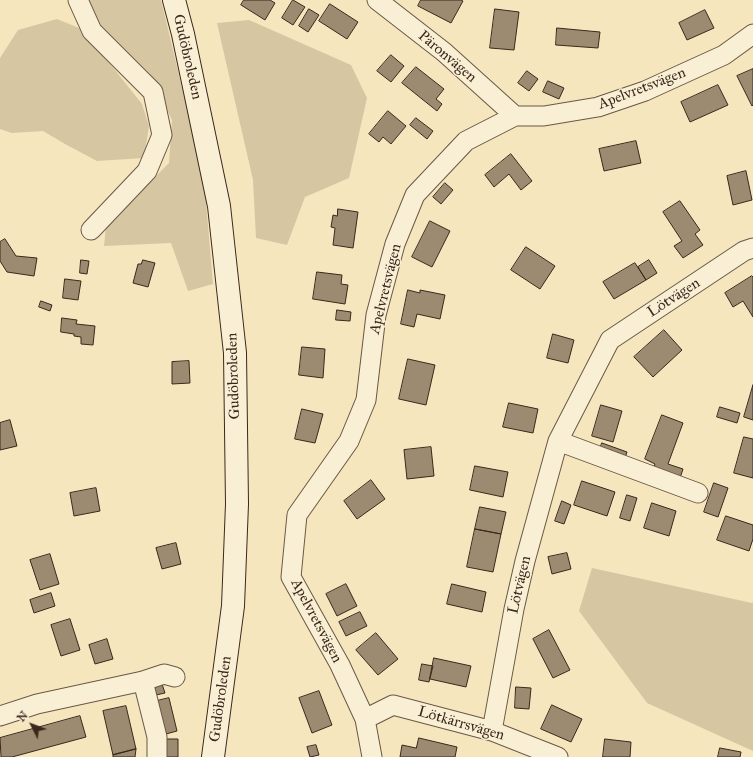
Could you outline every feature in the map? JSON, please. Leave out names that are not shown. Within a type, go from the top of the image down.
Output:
[{"type":"main road","name":"Gudöbroleden","points":[[174,0],[183,34],[219,206],[235,353],[237,504],[233,606],[213,757]]},
{"type":"street","points":[[78,0],[92,31],[153,92],[162,135],[147,171],[91,230]]},
{"type":"street","name":"Päronvägen","points":[[377,0],[444,52],[515,116]]},
{"type":"street","name":"Apelvretsvägen","points":[[372,757],[365,719],[340,665],[291,577],[297,515],[349,441],[366,400],[376,315],[395,244],[415,195],[466,141],[515,116],[544,116],[598,106],[640,93],[724,55],[753,34]]},
{"type":"street","name":"Lötvägen","points":[[492,731],[523,568],[558,441],[610,340],[744,251],[753,248]]},
{"type":"street","points":[[558,441],[698,493]]},
{"type":"street","points":[[0,716],[37,704],[142,681],[164,674],[176,677]]},
{"type":"street","points":[[142,681],[157,737],[157,757]]},
{"type":"street","name":"Lötkärrsvägen","points":[[365,719],[393,705],[492,731],[558,757]]},
{"type":"shaded area","points":[[88,0],[161,0],[204,179],[213,284],[188,291],[171,243],[104,246],[106,227],[169,163],[172,120],[150,74],[96,20]]},
{"type":"shaded area","points":[[57,19],[79,28],[142,104],[149,126],[144,158],[97,161],[43,131],[12,133],[0,129],[0,58],[18,30]]},
{"type":"shaded area","points":[[249,20],[351,65],[367,98],[349,178],[305,197],[287,245],[256,238],[253,180],[217,23]]},
{"type":"shaded area","points":[[592,568],[753,602],[753,751],[647,703],[579,611]]},
{"type":"building","points":[[244,0],[270,0],[275,3],[265,20],[241,5]]},
{"type":"building","points":[[293,0],[305,7],[293,25],[282,18]]},
{"type":"building","points":[[421,0],[463,1],[451,23],[418,6]]},
{"type":"building","points":[[330,4],[358,22],[347,39],[319,21]]},
{"type":"building","points":[[309,9],[319,15],[308,32],[299,26]]},
{"type":"building","points":[[495,9],[519,12],[514,50],[490,48]]},
{"type":"building","points":[[705,10],[714,28],[687,40],[679,23]]},
{"type":"building","points":[[557,28],[600,32],[598,48],[556,45]]},
{"type":"building","points":[[391,55],[404,66],[391,82],[377,71]]},
{"type":"building","points":[[416,67],[444,89],[436,99],[442,104],[437,111],[402,83]]},
{"type":"building","points":[[753,69],[753,105],[752,106],[737,76]]},
{"type":"building","points":[[527,71],[538,79],[529,91],[518,83]]},
{"type":"building","points":[[548,81],[564,88],[559,99],[543,92]]},
{"type":"building","points":[[718,85],[728,105],[690,122],[681,102]]},
{"type":"building","points":[[388,111],[406,126],[391,144],[383,137],[379,142],[369,134]]},
{"type":"building","points":[[416,118],[433,131],[427,139],[410,125]]},
{"type":"building","points":[[636,141],[641,163],[604,171],[599,149]]},
{"type":"building","points":[[511,154],[532,181],[521,190],[509,174],[494,187],[485,175]]},
{"type":"building","points":[[746,171],[752,200],[733,205],[727,176]]},
{"type":"building","points":[[445,183],[453,190],[441,204],[433,197]]},
{"type":"building","points":[[680,201],[700,230],[695,234],[703,245],[683,258],[674,246],[682,241],[663,212]]},
{"type":"building","points":[[338,209],[358,212],[353,248],[333,245],[335,228],[331,227],[333,215],[337,216]]},
{"type":"building","points":[[430,221],[450,231],[432,267],[412,257]]},
{"type":"building","points":[[5,239],[16,256],[37,258],[34,276],[7,272],[0,261],[0,242]]},
{"type":"building","points":[[526,247],[555,266],[540,289],[511,270]]},
{"type":"building","points":[[81,260],[89,261],[87,274],[80,273]]},
{"type":"building","points":[[143,260],[155,263],[148,287],[133,283],[138,264],[141,264]]},
{"type":"building","points":[[649,260],[657,273],[646,280],[638,267]]},
{"type":"building","points":[[635,263],[646,280],[614,299],[603,282]]},
{"type":"building","points":[[317,272],[342,275],[341,284],[348,285],[345,304],[313,299]]},
{"type":"building","points":[[752,276],[753,317],[743,301],[733,307],[725,293]]},
{"type":"building","points":[[65,279],[81,281],[78,300],[63,298]]},
{"type":"building","points":[[408,290],[420,293],[420,290],[445,295],[440,319],[417,314],[414,327],[401,324]]},
{"type":"building","points":[[41,301],[52,305],[50,311],[39,307]]},
{"type":"building","points":[[337,310],[351,312],[350,321],[336,320]]},
{"type":"building","points":[[62,318],[77,320],[76,324],[95,326],[93,345],[81,344],[81,337],[74,336],[74,334],[61,332]]},
{"type":"building","points":[[664,330],[682,350],[653,377],[634,357]]},
{"type":"building","points":[[553,334],[574,340],[568,363],[547,358]]},
{"type":"building","points":[[302,347],[325,349],[323,378],[299,375]]},
{"type":"building","points":[[408,359],[435,365],[426,405],[399,399]]},
{"type":"building","points":[[189,361],[190,383],[172,384],[172,362]]},
{"type":"building","points":[[753,385],[753,420],[744,417]]},
{"type":"building","points":[[509,403],[538,409],[533,433],[503,427]]},
{"type":"building","points":[[601,405],[622,411],[613,442],[592,436]]},
{"type":"building","points":[[720,407],[740,413],[737,423],[717,417]]},
{"type":"building","points":[[302,409],[323,414],[315,443],[295,439]]},
{"type":"building","points":[[662,415],[683,423],[668,464],[683,469],[680,478],[653,469],[655,464],[645,459]]},
{"type":"building","points":[[10,420],[17,446],[0,450],[0,423]]},
{"type":"building","points":[[744,437],[753,439],[753,478],[734,473]]},
{"type":"building","points":[[602,443],[627,452],[624,461],[599,452]]},
{"type":"building","points":[[431,447],[434,476],[407,479],[404,450]]},
{"type":"building","points":[[475,466],[508,472],[503,497],[470,490]]},
{"type":"building","points":[[371,480],[385,499],[357,519],[344,501]]},
{"type":"building","points":[[582,481],[615,492],[607,516],[574,505]]},
{"type":"building","points":[[714,483],[728,488],[718,517],[704,512]]},
{"type":"building","points":[[96,488],[100,511],[74,516],[70,493]]},
{"type":"building","points":[[627,495],[637,498],[630,521],[620,518]]},
{"type":"building","points":[[562,501],[571,505],[564,524],[555,521]]},
{"type":"building","points":[[652,503],[676,511],[669,536],[644,528]]},
{"type":"building","points":[[480,507],[506,512],[501,534],[475,529]]},
{"type":"building","points":[[726,516],[753,525],[753,539],[749,551],[717,540]]},
{"type":"building","points":[[475,529],[501,534],[493,572],[467,567]]},
{"type":"building","points":[[176,543],[181,564],[162,569],[156,548]]},
{"type":"building","points":[[567,553],[571,569],[552,574],[548,557]]},
{"type":"building","points":[[50,554],[59,584],[40,590],[30,560]]},
{"type":"building","points":[[346,584],[357,606],[337,616],[326,594]]},
{"type":"building","points":[[452,584],[486,592],[482,612],[447,604]]},
{"type":"building","points":[[51,593],[55,606],[34,613],[30,600]]},
{"type":"building","points":[[360,612],[367,626],[346,636],[339,622]]},
{"type":"building","points":[[70,619],[80,650],[61,656],[51,625]]},
{"type":"building","points":[[549,630],[570,670],[553,678],[533,639]]},
{"type":"building","points":[[376,633],[398,659],[378,675],[356,650]]},
{"type":"building","points":[[107,639],[113,659],[95,664],[89,645]]},
{"type":"building","points":[[434,658],[471,666],[466,687],[430,679]]},
{"type":"building","points":[[422,664],[433,666],[429,682],[419,680]]},
{"type":"building","points":[[162,684],[165,693],[156,695],[154,687]]},
{"type":"building","points":[[516,687],[531,688],[529,709],[515,708]]},
{"type":"building","points":[[319,691],[332,725],[312,733],[299,698]]},
{"type":"building","points":[[169,698],[177,731],[166,734],[157,701]]},
{"type":"building","points":[[552,705],[582,719],[571,742],[541,729]]},
{"type":"building","points":[[126,706],[136,749],[113,755],[103,711]]},
{"type":"building","points":[[80,716],[86,737],[12,757],[1,757],[0,738]]},
{"type":"building","points":[[419,738],[457,747],[455,757],[400,757],[402,745],[416,748]]},
{"type":"building","points":[[166,739],[178,739],[178,757],[166,757]]},
{"type":"building","points":[[605,739],[631,742],[630,757],[603,757]]},
{"type":"building","points":[[316,745],[319,755],[310,757],[307,747]]},
{"type":"building","points":[[720,748],[741,752],[740,757],[718,757]]},
{"type":"building","points":[[136,749],[135,757],[113,757],[113,755]]}]
